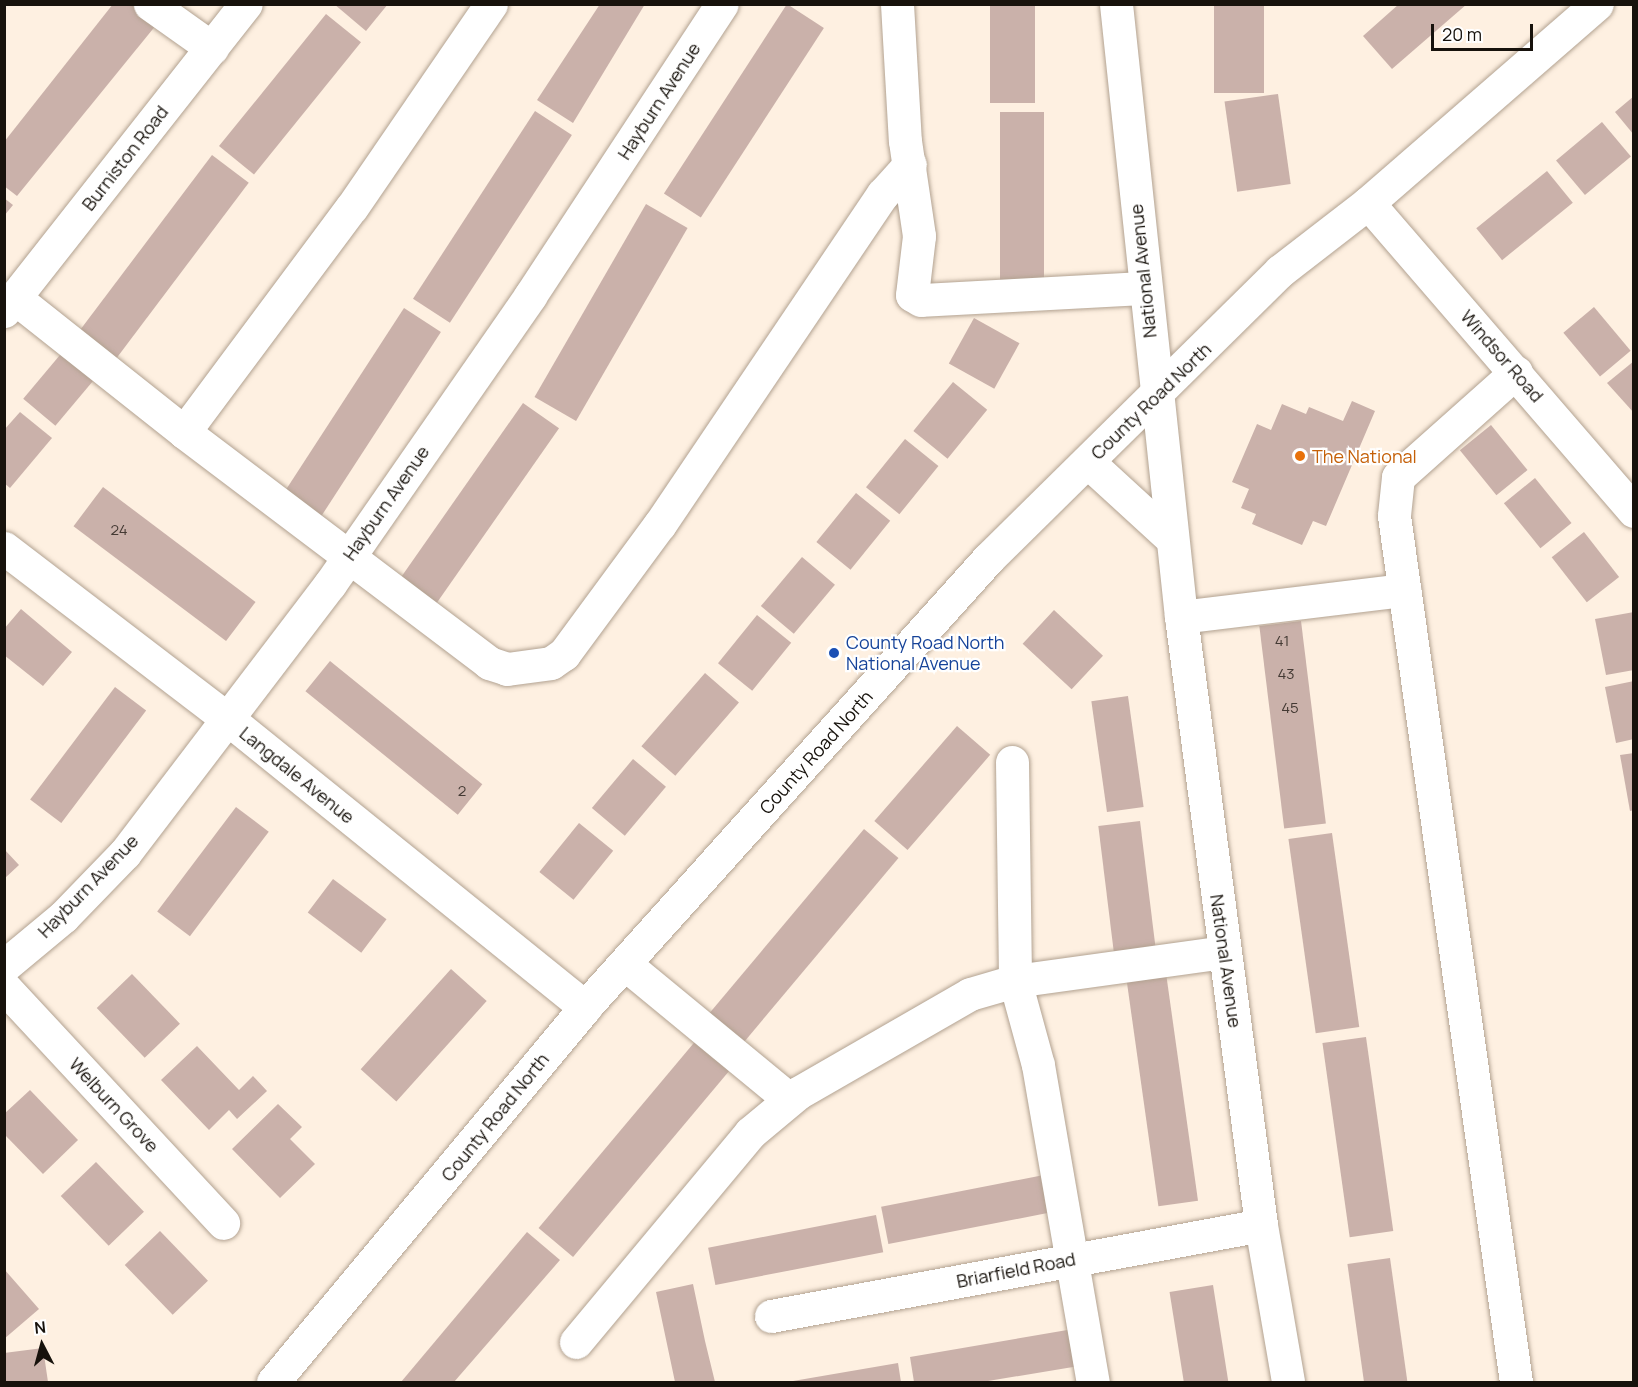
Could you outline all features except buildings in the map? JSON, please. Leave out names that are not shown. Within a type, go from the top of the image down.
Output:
[{"type":"street","points":[[150,4],[212,48]]},
{"type":"street","name":"Burniston Road","points":[[10,304],[246,4]]},
{"type":"street","points":[[184,432],[352,207],[491,4]]},
{"type":"street","name":"Hayburn Avenue","points":[[4,966],[63,917],[125,853],[228,719],[348,558],[530,296],[722,4]]},
{"type":"street","points":[[897,4],[910,164],[919,236],[912,295],[921,300],[1145,288]]},
{"type":"street","name":"National Avenue","points":[[1116,4],[1171,538],[1261,1225],[1288,1383]]},
{"type":"street","name":"County Road North","points":[[273,1383],[585,1007],[988,559],[1156,398],[1280,271],[1368,203],[1597,4]]},
{"type":"street","points":[[10,304],[184,432],[489,663],[532,667],[564,654],[776,357],[883,194],[910,164]]},
{"type":"street","name":"Windsor Road","points":[[1368,203],[1516,372],[1634,512]]},
{"type":"street","points":[[1516,372],[1398,477],[1394,516],[1516,1383]]},
{"type":"street","points":[[1088,462],[1171,538]]},
{"type":"street","name":"Langdale Avenue","points":[[4,548],[228,719],[585,1007]]},
{"type":"street","points":[[1181,617],[1404,590]]},
{"type":"street","points":[[1012,762],[1015,981],[1038,1065],[1074,1260],[1092,1383]]},
{"type":"street","points":[[576,1342],[750,1133],[789,1098],[970,994],[1015,981],[1224,952]]},
{"type":"street","points":[[625,964],[789,1098]]},
{"type":"street","name":"Welburn Grove","points":[[4,987],[223,1223]]},
{"type":"street","name":"Briarfield Road","points":[[771,1316],[1261,1225]]},
{"type":"place","name":"The National","points":[[1300,456]]},
{"type":"place","name":"County Road North National Avenue","points":[[834,653]]}]
